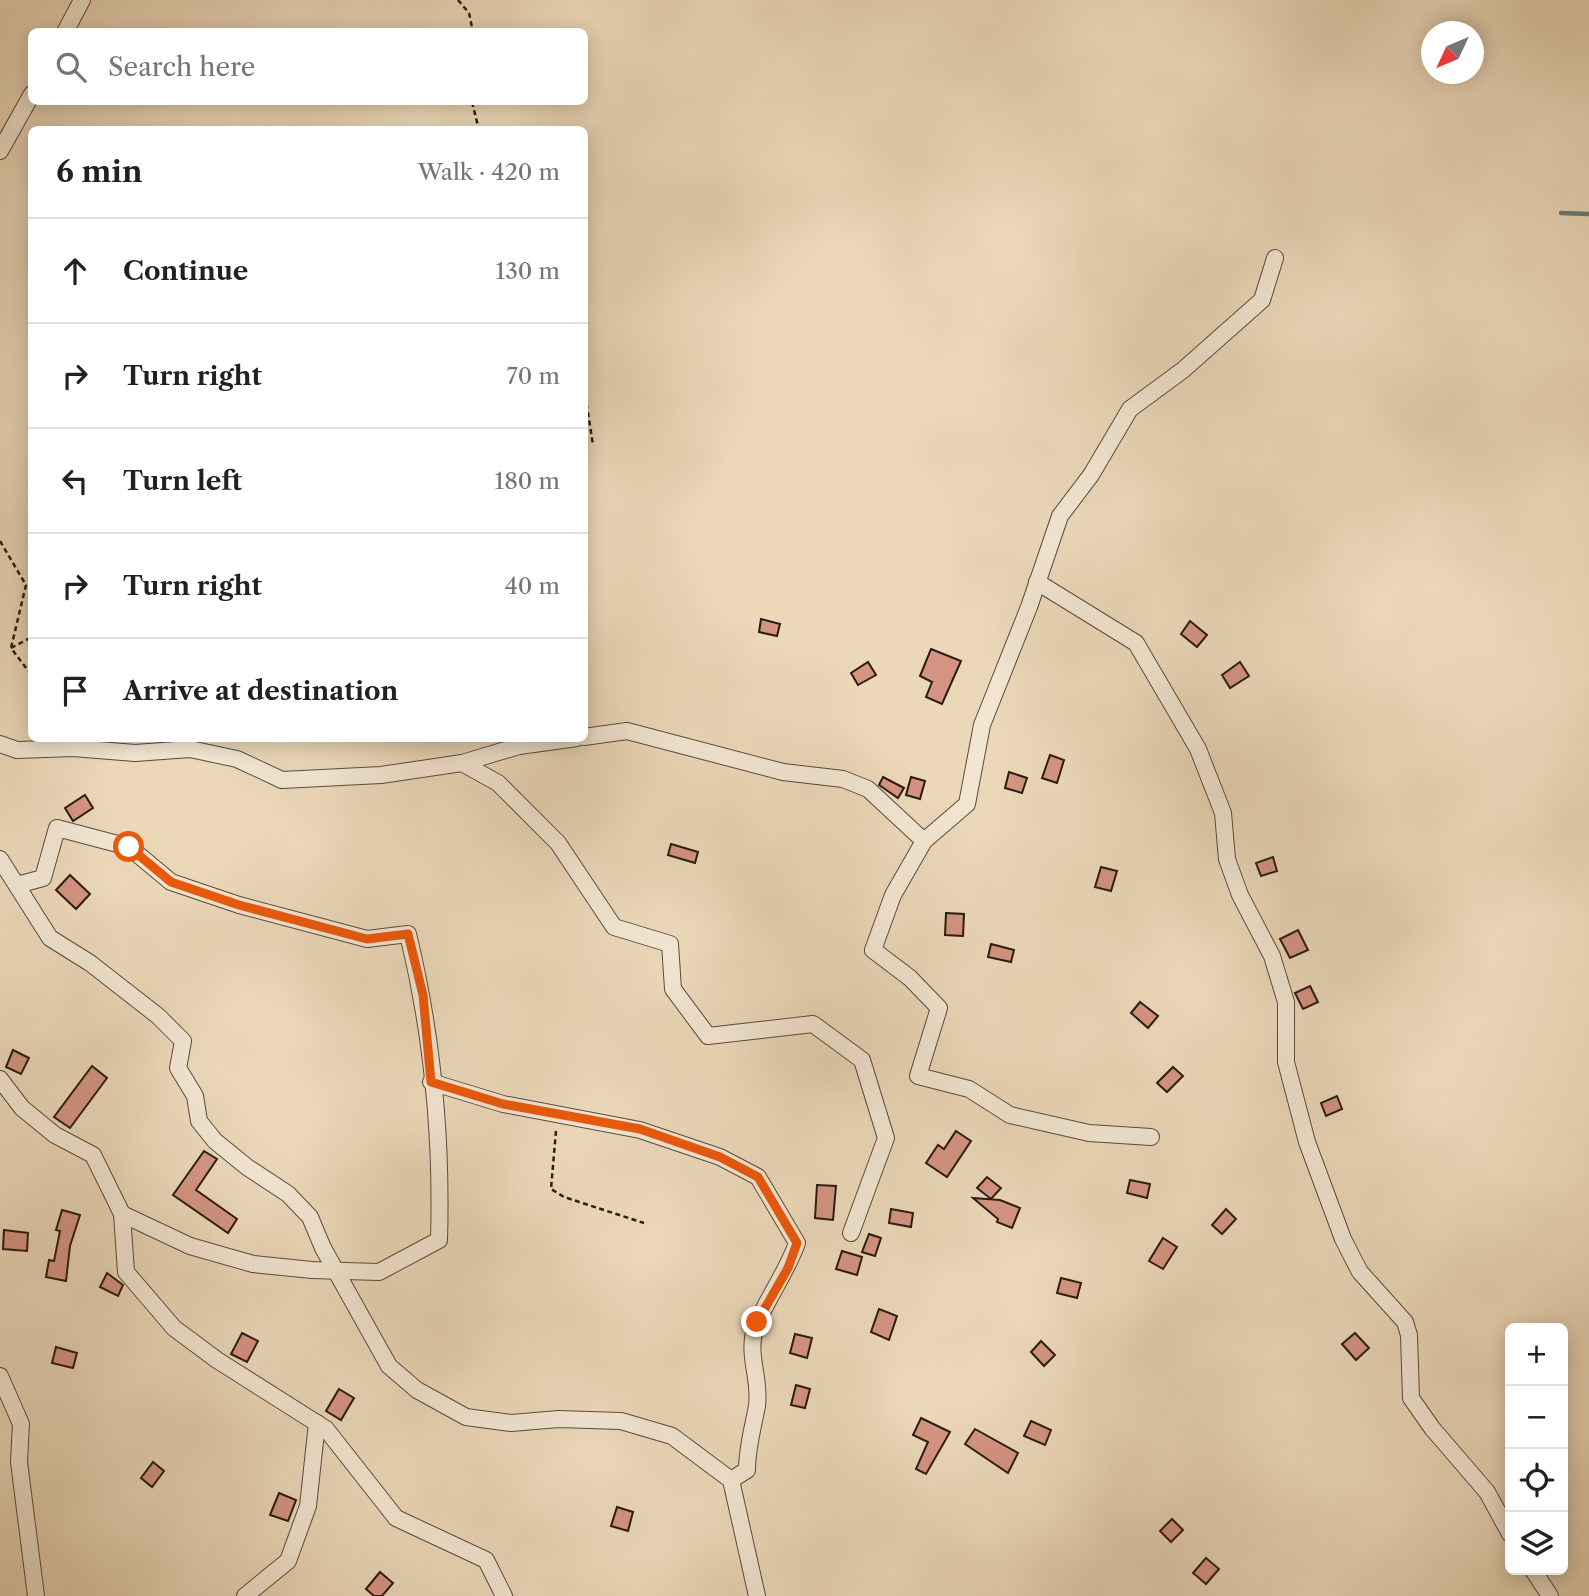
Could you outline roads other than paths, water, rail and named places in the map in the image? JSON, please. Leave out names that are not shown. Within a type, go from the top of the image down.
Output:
[{"type":"street","points":[[67,28],[82,0]]},
{"type":"street","points":[[0,151],[28,101]]},
{"type":"street","points":[[1151,1137],[1089,1133],[1010,1115],[969,1088],[918,1076],[939,1007],[910,978],[873,950],[893,895],[924,841],[967,804],[982,725],[1060,516],[1091,475],[1130,409],[1183,370],[1262,300],[1275,258]]},
{"type":"street","points":[[1037,582],[1136,643],[1198,749],[1223,813],[1227,859],[1240,895],[1272,956],[1286,1002],[1286,1062],[1307,1142],[1343,1239],[1360,1272],[1405,1322],[1409,1335],[1411,1398],[1432,1428],[1487,1492],[1505,1525]]},
{"type":"street","points":[[588,736],[627,731],[724,754],[783,772],[843,779],[868,789],[924,841]]},
{"type":"street","points":[[0,744],[17,750],[73,748],[135,753],[190,749],[237,759],[282,780],[381,775],[462,763],[519,746],[548,742]]},
{"type":"street","points":[[462,763],[498,783],[558,842],[614,927],[670,944],[673,989],[708,1036],[813,1024],[862,1060],[886,1138],[851,1233]]},
{"type":"street","points":[[17,885],[43,878],[57,828],[129,847],[171,882],[239,905],[367,939],[408,934],[423,995],[441,1181],[439,1240],[379,1272],[253,1264],[190,1246],[122,1214]]},
{"type":"street","points":[[0,859],[50,938],[100,970],[158,1016],[183,1041],[178,1068],[195,1096],[199,1121],[215,1141],[288,1195],[310,1217],[335,1270],[389,1366],[417,1390],[466,1417],[511,1423],[559,1419],[621,1421],[672,1436],[731,1480],[757,1596]]},
{"type":"street","points":[[0,1079],[22,1108],[55,1135],[93,1156],[122,1214],[126,1272],[174,1328],[225,1366],[326,1429],[396,1518],[486,1560],[504,1596]]},
{"type":"street","points":[[431,1082],[503,1104],[640,1129],[720,1157],[758,1177],[797,1243],[788,1268],[757,1322],[750,1355],[758,1381],[757,1405],[747,1444],[747,1470],[731,1480]]},
{"type":"street","points":[[0,1376],[21,1424],[19,1462],[36,1596]]},
{"type":"street","points":[[245,1596],[288,1561],[308,1506],[317,1423]]},
{"type":"street","points":[[1536,1575],[1550,1596]]},
{"type":"waterway","points":[[1561,213],[1589,214]]}]
